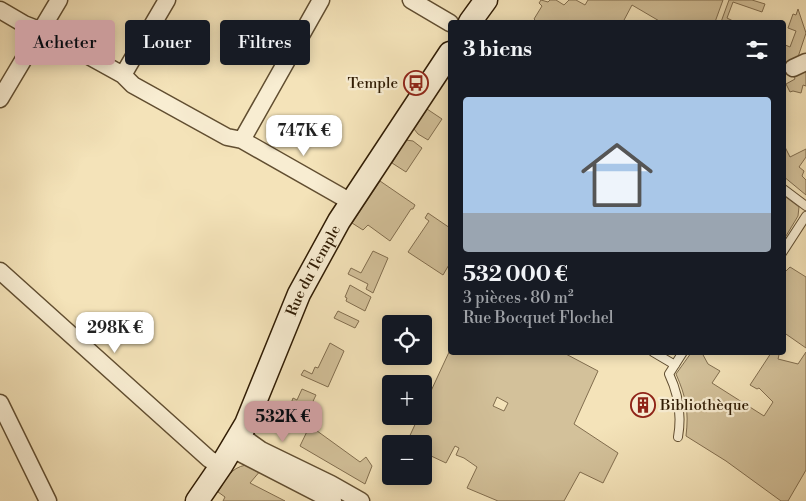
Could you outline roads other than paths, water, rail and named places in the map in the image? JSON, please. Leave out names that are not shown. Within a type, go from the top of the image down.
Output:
[{"type":"street","points":[[46,20],[59,0]]},
{"type":"street","points":[[123,75],[167,0]]},
{"type":"street","points":[[242,140],[321,0]]},
{"type":"street","points":[[411,0],[448,22]]},
{"type":"street","points":[[474,20],[486,0]]},
{"type":"street","points":[[0,10],[17,20]]},
{"type":"street","name":"Rue du Temple","points":[[197,501],[226,452],[323,248],[351,202],[448,56]]},
{"type":"street","points":[[0,99],[20,65]]},
{"type":"street","points":[[105,65],[123,75],[133,84],[227,137],[242,140],[351,202]]},
{"type":"street","points":[[0,271],[226,452],[267,466],[333,501]]},
{"type":"street","points":[[0,403],[48,501]]},
{"type":"street","points":[[226,452],[262,450],[331,484],[360,501]]},
{"type":"street","points":[[267,466],[293,466]]},
{"type":"lane","points":[[786,191],[806,206]]},
{"type":"lane","points":[[786,247],[806,216]]},
{"type":"lane","points":[[658,355],[675,365]]},
{"type":"lane","points":[[678,437],[681,421],[679,402],[669,374],[681,355]]},
{"type":"place","name":"Temple","points":[[416,83]]},
{"type":"place","name":"Bibliothèque","points":[[643,405]]}]
